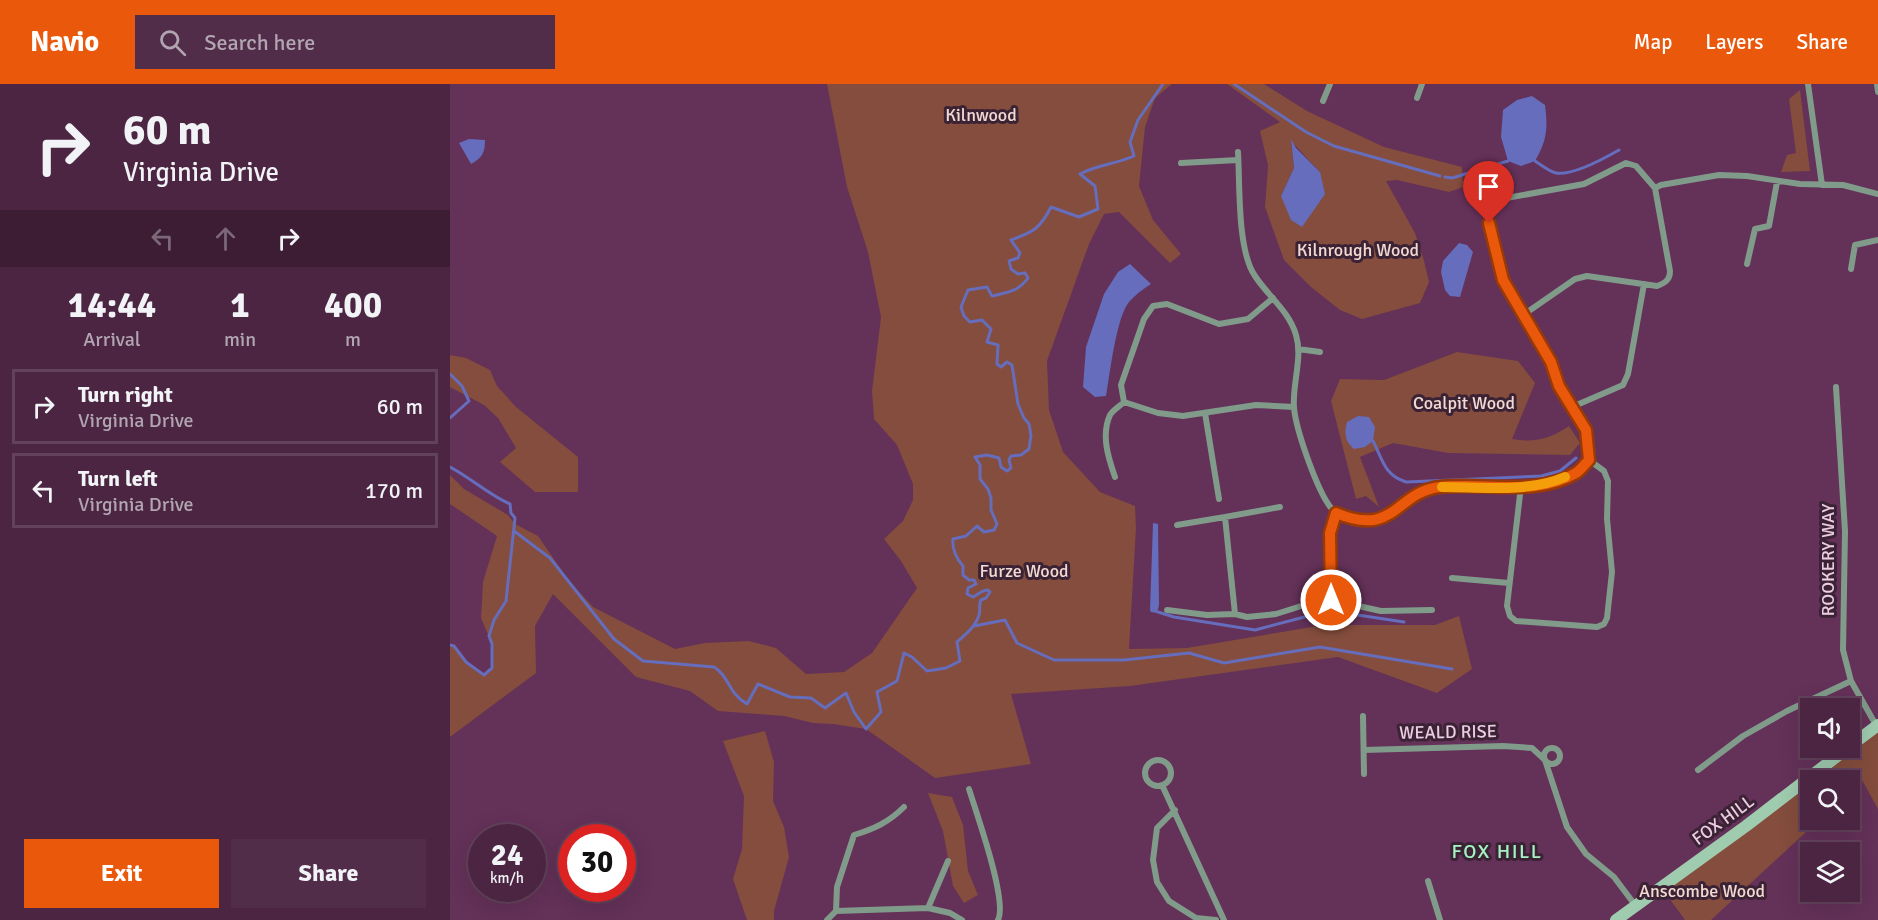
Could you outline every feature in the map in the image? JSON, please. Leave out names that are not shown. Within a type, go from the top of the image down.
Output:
[{"type":"main road","name":"FOX HILL","points":[[1860,738],[1877,725]]},
{"type":"main road","name":"FOX HILL","points":[[1616,920],[1746,826],[1835,758]]},
{"type":"street","points":[[1323,101],[1330,84]]},
{"type":"street","points":[[1417,98],[1422,84]]},
{"type":"street","points":[[1808,84],[1822,185]]},
{"type":"street","points":[[1877,84],[1878,92]]},
{"type":"street","points":[[1238,152],[1246,256],[1254,275],[1289,318],[1297,336],[1299,349],[1294,407],[1306,453],[1327,502],[1336,513],[1348,518],[1377,520],[1389,516],[1413,497],[1438,487],[1521,486],[1552,483],[1577,472],[1589,460]]},
{"type":"street","points":[[1181,163],[1238,160]]},
{"type":"street","points":[[1521,486],[1507,606],[1510,615],[1516,621],[1597,627],[1604,624],[1607,618],[1612,572],[1607,519],[1608,481],[1604,471],[1589,460],[1586,430],[1559,386],[1551,362],[1523,315],[1503,280],[1489,223],[1491,209],[1501,200],[1584,184],[1626,163],[1636,166],[1655,188],[1670,277],[1665,283],[1657,286],[1587,276],[1575,279],[1523,315]]},
{"type":"street","points":[[1655,188],[1661,184],[1719,175],[1747,176],[1777,182],[1843,185],[1878,194]]},
{"type":"street","points":[[1747,264],[1755,229],[1769,225],[1777,182]]},
{"type":"street","points":[[1851,269],[1855,245],[1878,240]]},
{"type":"street","points":[[1572,407],[1623,385],[1628,374],[1644,284]]},
{"type":"street","points":[[1124,402],[1121,386],[1144,319],[1153,306],[1167,304],[1219,324],[1248,319],[1273,298]]},
{"type":"street","points":[[1299,349],[1320,352]]},
{"type":"street","name":"ROOKERY WAY","points":[[1836,387],[1845,531],[1843,650],[1851,681],[1877,725]]},
{"type":"street","points":[[1124,402],[1158,413],[1183,416],[1256,405],[1294,407]]},
{"type":"street","points":[[1115,477],[1105,434],[1111,414],[1124,402]]},
{"type":"street","points":[[1205,413],[1219,499]]},
{"type":"street","points":[[1177,525],[1280,507]]},
{"type":"street","points":[[1331,600],[1330,533],[1336,513]]},
{"type":"street","points":[[1225,516],[1235,614]]},
{"type":"street","points":[[1452,578],[1509,583]]},
{"type":"street","points":[[1167,610],[1208,615],[1235,614],[1247,617],[1276,614],[1317,601],[1331,600],[1381,611],[1432,610]]},
{"type":"street","points":[[1698,770],[1743,736],[1787,711],[1851,681]]},
{"type":"street","points":[[1363,716],[1364,774]]},
{"type":"street","points":[[1550,772],[1560,758],[1560,752],[1551,747],[1545,752],[1545,760],[1567,827],[1586,854],[1614,877],[1635,905]]},
{"type":"street","name":"WEALD RISE","points":[[1364,750],[1551,747]]},
{"type":"street","points":[[1532,748],[1549,763],[1554,764]]},
{"type":"street","points":[[1161,760],[1170,768],[1168,780],[1162,785],[1154,785],[1147,779],[1147,766],[1154,761],[1161,760]]},
{"type":"street","points":[[1162,785],[1224,920]]},
{"type":"street","points":[[969,789],[993,872],[1000,916],[998,920]]},
{"type":"street","points":[[827,920],[836,911],[837,887],[854,835],[874,829],[891,819],[904,807]]},
{"type":"street","points":[[1175,810],[1157,828],[1153,860],[1157,882],[1169,901],[1196,918],[1216,920]]},
{"type":"street","points":[[928,908],[948,861]]},
{"type":"street","points":[[1428,881],[1440,920]]},
{"type":"street","points":[[836,911],[928,908],[950,912],[962,920]]},
{"type":"green space","name":"Furze Wood","points":[[827,84],[1172,84],[1155,98],[1145,127],[1139,186],[1153,220],[1181,254],[1170,263],[1119,212],[1104,214],[1089,244],[1047,361],[1049,410],[1063,452],[1100,492],[1135,506],[1136,528],[1129,649],[1187,648],[1324,625],[1435,625],[1459,616],[1472,669],[1437,693],[1338,657],[1130,686],[1011,694],[1031,764],[935,778],[866,729],[813,723],[784,716],[718,711],[690,691],[636,677],[553,594],[535,626],[536,673],[450,737],[450,645],[454,646],[466,662],[483,675],[492,668],[492,644],[481,618],[483,582],[497,536],[450,504],[450,475],[464,489],[508,515],[515,524],[538,536],[569,581],[593,607],[675,649],[705,643],[749,641],[776,648],[806,674],[844,672],[872,653],[917,588],[901,561],[884,539],[903,521],[913,500],[913,484],[897,445],[874,419],[872,391],[881,317],[868,252],[847,187]]},
{"type":"green space","name":"Kilnrough Wood","points":[[1227,84],[1264,84],[1307,111],[1384,147],[1462,167],[1463,187],[1449,192],[1397,180],[1386,181],[1415,233],[1424,261],[1429,282],[1420,303],[1362,319],[1340,310],[1311,287],[1284,260],[1265,207],[1268,165],[1260,131],[1280,122]],"holes":[[[1291,141],[1320,172],[1281,196],[1294,168]]]},
{"type":"green space","points":[[1800,90],[1810,171],[1781,172],[1787,155],[1796,153],[1789,99]]},
{"type":"green space","name":"Coalpit Wood","points":[[1457,352],[1518,361],[1535,383],[1512,439],[1542,439],[1569,426],[1580,443],[1570,455],[1448,453],[1393,443],[1360,457],[1379,507],[1366,496],[1356,499],[1331,401],[1340,379],[1384,380]]},
{"type":"green space","points":[[450,355],[466,358],[490,370],[497,386],[516,407],[578,457],[578,492],[535,492],[500,462],[516,448],[498,418],[484,405],[450,387]]},
{"type":"green space","name":"Anscombe Wood","points":[[1878,725],[1878,809],[1862,780],[1860,782],[1860,770],[1818,770],[1834,758],[1860,758],[1860,738]]},
{"type":"green space","points":[[765,731],[774,762],[773,801],[784,827],[789,857],[774,911],[774,920],[747,920],[733,879],[742,849],[744,796],[723,741]]},
{"type":"green space","name":"Anscombe Wood","points":[[1800,783],[1800,830],[1808,830],[1711,920],[1685,920],[1661,887]]},
{"type":"green space","points":[[928,793],[952,797],[963,825],[968,871],[978,895],[964,903],[953,886],[943,831]]},
{"type":"water","points":[[1532,96],[1545,105],[1546,134],[1535,161],[1521,166],[1508,161],[1501,137],[1503,110],[1517,100]]},
{"type":"water","points":[[469,139],[485,140],[482,155],[471,164],[459,143]]},
{"type":"water","points":[[1291,139],[1296,148],[1320,172],[1325,194],[1302,227],[1291,220],[1281,196],[1294,168]]},
{"type":"water","points":[[1459,243],[1467,245],[1473,252],[1460,297],[1450,296],[1445,290],[1441,272],[1443,261]]},
{"type":"water","points":[[1130,264],[1151,284],[1134,297],[1124,310],[1117,333],[1106,396],[1095,397],[1083,387],[1086,347],[1104,294],[1118,272]]},
{"type":"water","points":[[1358,416],[1369,417],[1375,427],[1373,441],[1365,447],[1354,449],[1347,440],[1346,429],[1347,422]]},
{"type":"water","points":[[1153,523],[1158,524],[1159,605],[1157,613],[1150,610]]},
{"type":"waterway","points":[[514,531],[550,558],[614,639],[643,661],[714,667],[723,675],[736,695],[747,704],[758,684],[790,697],[811,698],[825,708],[846,693],[854,712],[866,729],[881,712],[877,692],[897,681],[904,653],[927,671],[946,668],[960,661],[957,642],[976,623],[981,600],[986,598],[990,592],[983,591],[973,597],[967,594],[968,588],[976,584],[974,580],[969,580],[963,575],[963,566],[955,554],[953,539],[966,536],[977,526],[984,532],[994,530],[997,524],[991,510],[991,498],[988,489],[980,479],[980,465],[975,457],[987,455],[999,458],[1001,467],[1007,471],[1011,468],[1009,460],[1011,456],[1021,455],[1029,449],[1031,435],[1029,424],[1018,404],[1012,365],[1007,362],[1001,367],[997,364],[998,345],[987,342],[991,329],[982,320],[970,322],[964,316],[961,307],[968,290],[987,287],[992,296],[1021,286],[1028,278],[1025,273],[1018,274],[1011,269],[1009,261],[1018,258],[1020,253],[1011,240],[1035,229],[1051,207],[1079,217],[1098,209],[1095,186],[1080,174],[1134,156],[1130,142],[1138,120],[1163,84]]},
{"type":"waterway","points":[[1234,84],[1306,132],[1334,146],[1440,176]]},
{"type":"waterway","points":[[1535,161],[1556,173],[1571,172],[1589,166],[1619,150]]},
{"type":"waterway","points":[[1445,177],[1452,178],[1508,161]]},
{"type":"waterway","points":[[450,374],[462,386],[469,401],[450,418]]},
{"type":"waterway","points":[[1373,441],[1389,471],[1406,482],[1541,476],[1560,471],[1576,458]]},
{"type":"waterway","points":[[450,467],[510,504],[511,513],[515,518],[506,601],[494,620],[489,636],[492,644],[492,668],[484,675],[466,662],[454,646],[450,645]]},
{"type":"waterway","points":[[1158,612],[1174,617],[1255,630],[1312,615],[1338,612],[1404,622]]},
{"type":"waterway","points":[[974,626],[1005,620],[1017,643],[1054,660],[1124,660],[1189,653],[1224,663],[1320,647],[1452,669]]},
{"type":"slow traffic","points":[[1442,487],[1521,486],[1552,483],[1565,477]]},
{"type":"district","name":"FOX HILL","points":[[1497,851]]},
{"type":"route","points":[[1331,600],[1330,533],[1336,513],[1348,518],[1377,520],[1389,516],[1413,497],[1438,487],[1521,486],[1552,483],[1577,472],[1589,460],[1586,430],[1559,386],[1551,362],[1503,280],[1489,223]]},
{"type":"park label","name":"Kilnwood","points":[[981,115]]}]
